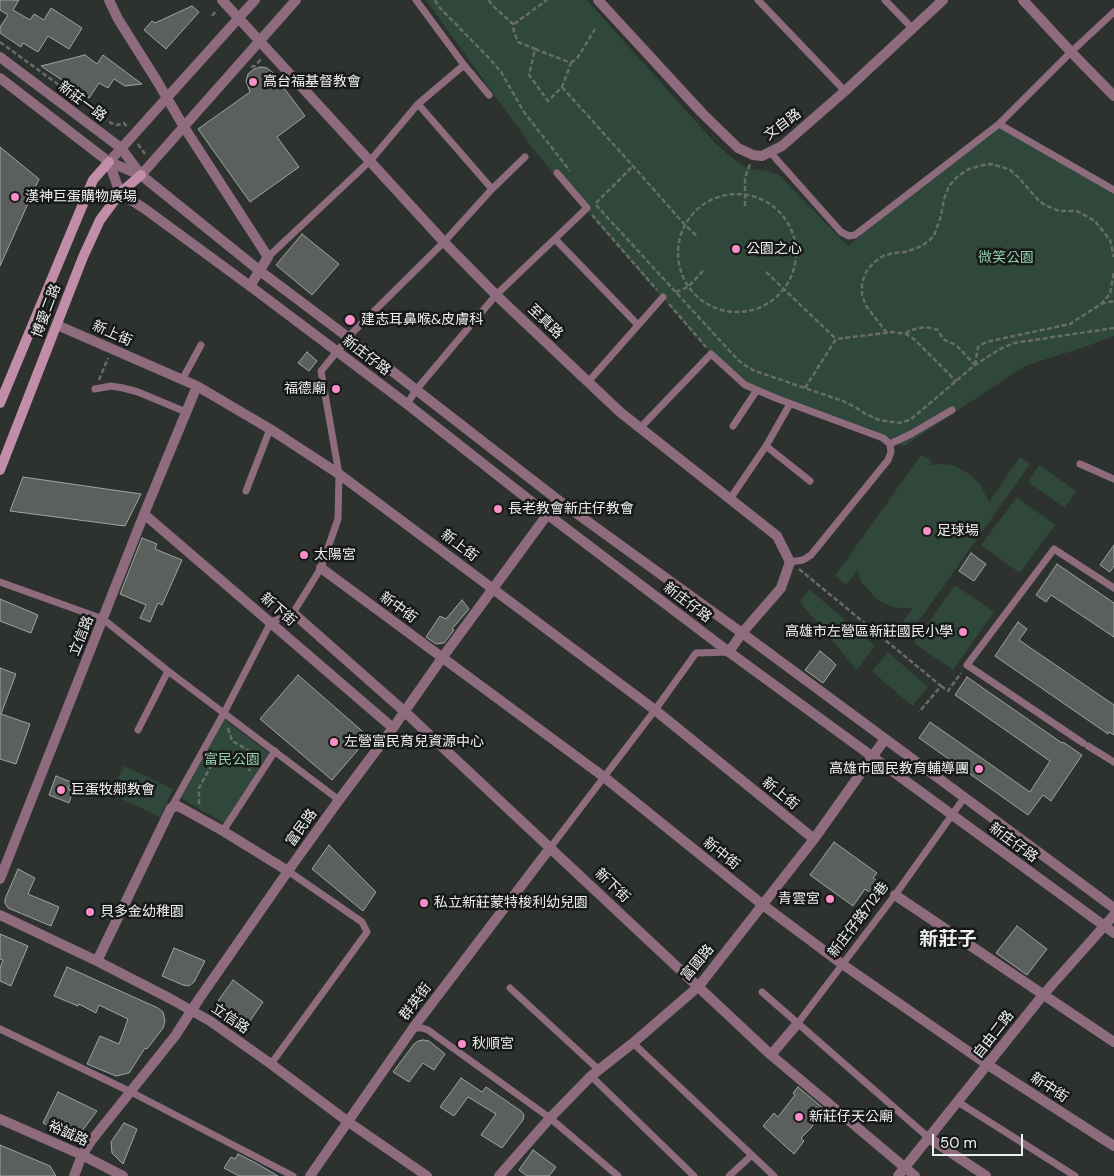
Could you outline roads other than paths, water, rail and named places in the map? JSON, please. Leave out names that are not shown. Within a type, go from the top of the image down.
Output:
[{"type":"main road","name":"博愛二路","points":[[0,402],[93,180],[109,162]]},
{"type":"main road","name":"博愛二路","points":[[0,470],[83,257],[100,220],[120,192],[141,175]]},
{"type":"street","points":[[109,0],[118,19],[166,98],[268,257],[250,286]]},
{"type":"street","name":"至真路","points":[[222,0],[444,242],[496,295],[620,412],[776,536],[790,562]]},
{"type":"street","points":[[109,162],[254,0]]},
{"type":"street","points":[[141,175],[296,0]]},
{"type":"street","name":"文自路","points":[[598,0],[702,113],[738,148],[753,155],[762,156],[782,146],[845,91],[943,0]]},
{"type":"street","points":[[1023,0],[1114,96]]},
{"type":"street","name":"新莊一路","points":[[0,57],[121,148],[141,175]]},
{"type":"street","points":[[0,78],[109,162],[120,192]]},
{"type":"street","name":"新庄仔路","points":[[109,162],[141,175],[260,271],[558,500],[742,633],[1114,908]]},
{"type":"street","name":"新庄仔路","points":[[120,192],[250,286],[407,404],[547,514],[729,652],[1114,933]]},
{"type":"street","name":"新上街","points":[[57,325],[197,386],[270,429],[339,474],[655,710],[814,839]]},
{"type":"street","name":"立信路","points":[[0,879],[144,514],[197,386]]},
{"type":"street","name":"富民路","points":[[74,1176],[82,1155],[91,1141],[175,1036],[288,871],[558,500]]},
{"type":"street","name":"新下街","points":[[144,514],[393,728]]},
{"type":"street","points":[[729,652],[742,633],[781,588],[790,562]]},
{"type":"street","name":"新中街","points":[[321,568],[604,778],[763,905],[842,964],[988,1065],[1114,1146]]},
{"type":"street","name":"新下街","points":[[292,613],[405,712],[771,1055],[916,1176]]},
{"type":"street","name":"富國路","points":[[499,1176],[550,1118],[595,1073],[699,986],[814,839],[885,739]]},
{"type":"street","points":[[97,961],[171,808],[178,806],[288,871]]},
{"type":"street","name":"群英街","points":[[310,1176],[413,1028],[550,848]]},
{"type":"street","points":[[895,895],[1114,1042]]},
{"type":"street","name":"立信路","points":[[0,914],[170,998],[210,1021],[347,1121],[427,1176]]},
{"type":"street","name":"自由二路","points":[[898,1176],[1043,995],[1114,915]]},
{"type":"street","name":"新庄仔路712巷","points":[[771,1055],[798,1023]]},
{"type":"street","name":"裕誠路","points":[[0,1119],[82,1155],[123,1176]]},
{"type":"street","points":[[930,1138],[986,1176]]},
{"type":"lane","points":[[416,0],[489,95]]},
{"type":"lane","points":[[758,0],[845,91]]},
{"type":"lane","points":[[885,0],[913,29]]},
{"type":"lane","points":[[770,152],[841,232],[848,236],[855,235],[999,124],[1114,12]]},
{"type":"lane","points":[[268,257],[370,161],[418,104],[464,64]]},
{"type":"lane","points":[[418,104],[492,189]]},
{"type":"lane","points":[[999,124],[1114,190]]},
{"type":"lane","points":[[171,808],[271,622],[292,613],[321,568],[338,518],[339,474],[321,371],[348,337],[444,242],[492,189],[526,158]]},
{"type":"lane","points":[[407,404],[416,390],[496,295],[586,208],[557,173]]},
{"type":"lane","points":[[555,238],[638,325]]},
{"type":"lane","points":[[588,382],[663,297]]},
{"type":"lane","points":[[182,380],[201,345]]},
{"type":"lane","points":[[640,428],[712,354],[745,385],[790,404],[883,438],[890,444],[891,452],[888,460],[810,555],[803,560],[790,562]]},
{"type":"lane","points":[[95,389],[111,386],[123,388],[138,392],[186,412]]},
{"type":"lane","points":[[733,426],[757,390]]},
{"type":"lane","points":[[730,499],[766,446],[790,404]]},
{"type":"lane","points":[[890,444],[952,410]]},
{"type":"lane","points":[[246,491],[270,429]]},
{"type":"lane","points":[[766,446],[810,481]]},
{"type":"lane","points":[[1080,464],[1114,480]]},
{"type":"lane","points":[[1114,588],[1054,549],[967,666],[1114,762]]},
{"type":"lane","points":[[0,582],[103,619],[168,671],[339,800]]},
{"type":"lane","points":[[550,848],[696,653],[729,652]]},
{"type":"lane","points":[[138,730],[168,671]]},
{"type":"lane","points":[[223,832],[275,751]]},
{"type":"lane","name":"新庄仔路712巷","points":[[798,1023],[895,895],[964,798]]},
{"type":"lane","points":[[271,1064],[368,932],[362,922],[288,871]]},
{"type":"lane","points":[[510,988],[694,1176]]},
{"type":"lane","points":[[762,992],[930,1138]]},
{"type":"lane","points":[[413,1028],[428,1030],[550,1118],[618,1176]]},
{"type":"lane","points":[[0,1029],[131,1092],[293,1176]]},
{"type":"lane","points":[[632,1043],[774,1176]]},
{"type":"lane","points":[[958,1102],[1075,1176]]},
{"type":"lane","points":[[729,1176],[752,1155]]},
{"type":"place","name":"高台福基督教會","points":[[253,82]]},
{"type":"place","name":"漢神巨蛋購物廣場","points":[[15,197]]},
{"type":"place","name":"公園之心","points":[[736,249]]},
{"type":"place","name":"建志耳鼻喉&皮膚科","points":[[350,320]]},
{"type":"place","name":"福德廟","points":[[336,389]]},
{"type":"place","name":"長老教會新庄仔教會","points":[[498,509]]},
{"type":"place","name":"足球場","points":[[927,531]]},
{"type":"place","name":"太陽宮","points":[[304,555]]},
{"type":"place","name":"高雄市左營區新莊國民小學","points":[[963,632]]},
{"type":"place","name":"左營富民育兒資源中心","points":[[334,742]]},
{"type":"place","name":"高雄市國民教育輔導團","points":[[979,769]]},
{"type":"place","name":"巨蛋牧鄰教會","points":[[61,790]]},
{"type":"place","name":"青雲宮","points":[[830,899]]},
{"type":"place","name":"私立新莊蒙特梭利幼兒園","points":[[424,903]]},
{"type":"place","name":"貝多金幼稚園","points":[[90,912]]},
{"type":"place","name":"秋順宮","points":[[462,1044]]},
{"type":"place","name":"新莊仔天公廟","points":[[799,1117]]},
{"type":"district","name":"新莊子","points":[[948,940]]},
{"type":"park label","name":"微笑公園","points":[[1006,258]]},
{"type":"park label","name":"富民公園","points":[[232,760]]}]
